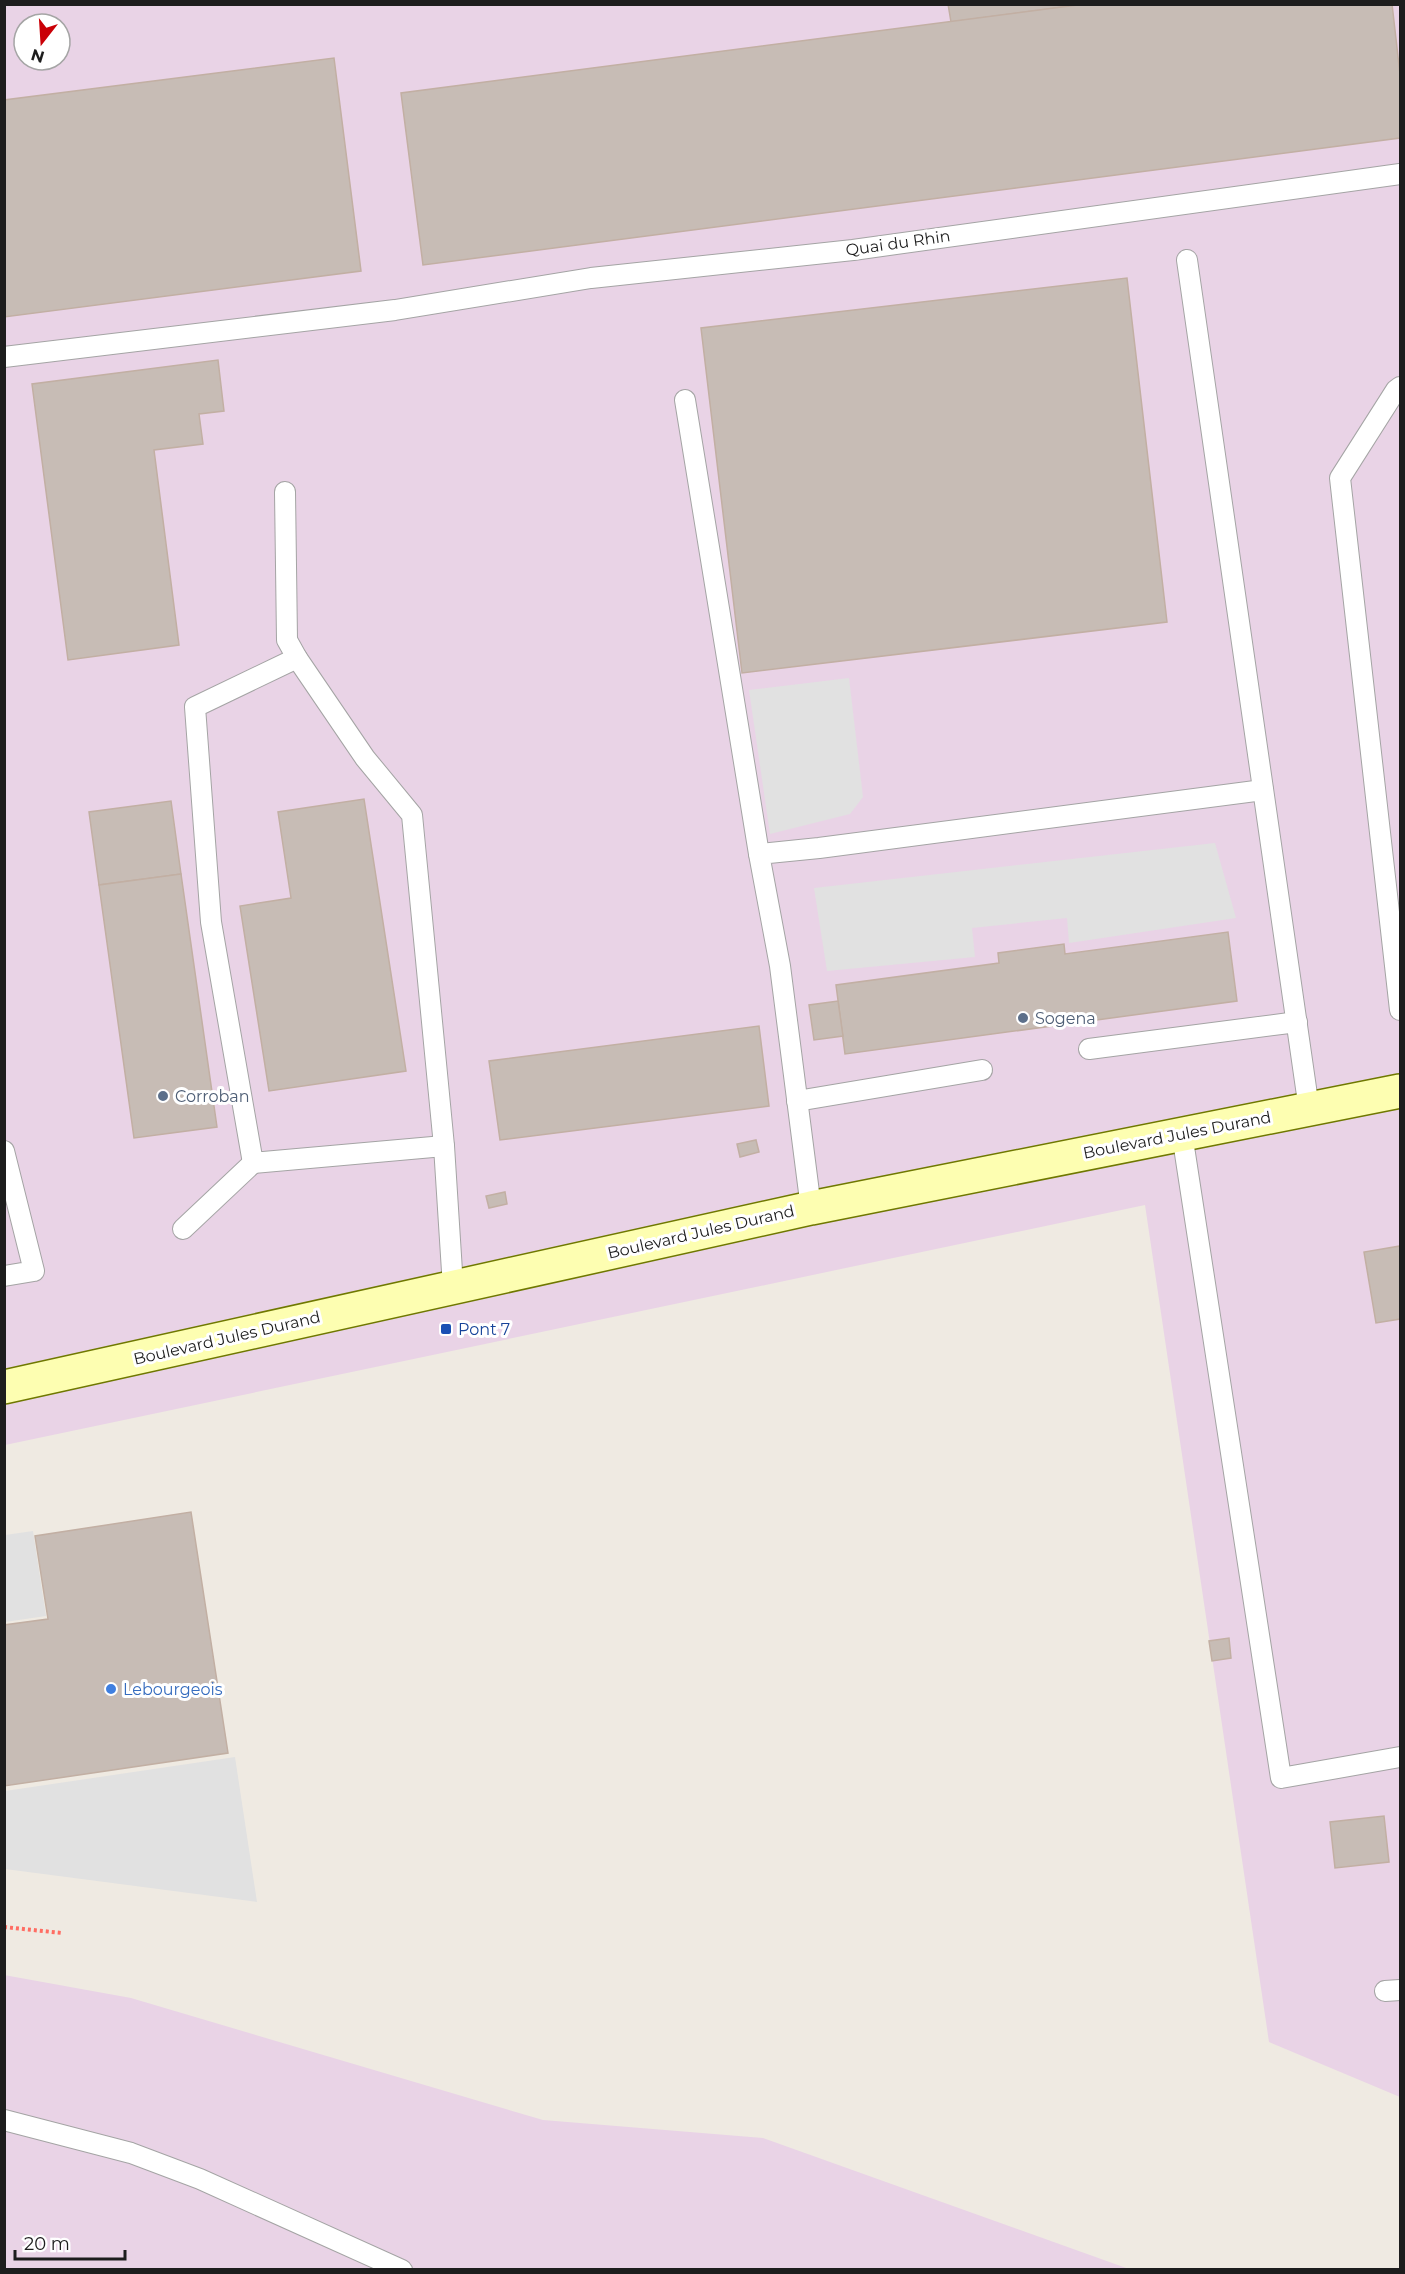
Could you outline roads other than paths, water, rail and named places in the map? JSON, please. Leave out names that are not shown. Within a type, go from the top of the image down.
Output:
[{"type":"main road","name":"Boulevard Jules Durand","points":[[4,1387],[811,1208],[1401,1091]]},
{"type":"lane","name":"Quai du Rhin","points":[[4,357],[395,310],[591,278],[853,250],[1401,174]]},
{"type":"lane","points":[[1186,260],[1309,1109]]},
{"type":"lane","points":[[1401,387],[1396,390],[1340,478],[1401,1010]]},
{"type":"lane","points":[[686,400],[759,854],[780,966],[811,1208]]},
{"type":"lane","points":[[285,492],[287,640],[365,758],[412,815],[444,1146],[453,1287]]},
{"type":"lane","points":[[253,1163],[211,922],[195,707],[297,658]]},
{"type":"lane","points":[[759,854],[1263,790]]},
{"type":"lane","points":[[1089,1049],[1297,1022]]},
{"type":"lane","points":[[797,1101],[982,1070]]},
{"type":"lane","points":[[1182,1134],[1281,1778],[1401,1757]]},
{"type":"lane","points":[[183,1229],[253,1163],[444,1146]]},
{"type":"lane","points":[[4,1151],[34,1271],[4,1276]]},
{"type":"lane","points":[[4,2120],[131,2153],[200,2179],[402,2270]]},
{"type":"place","name":"Sogena","points":[[1023,1018]]},
{"type":"place","name":"Corroban","points":[[163,1096]]},
{"type":"place","name":"Pont 7","points":[[446,1329]]},
{"type":"place","name":"Lebourgeois","points":[[111,1689]]}]
